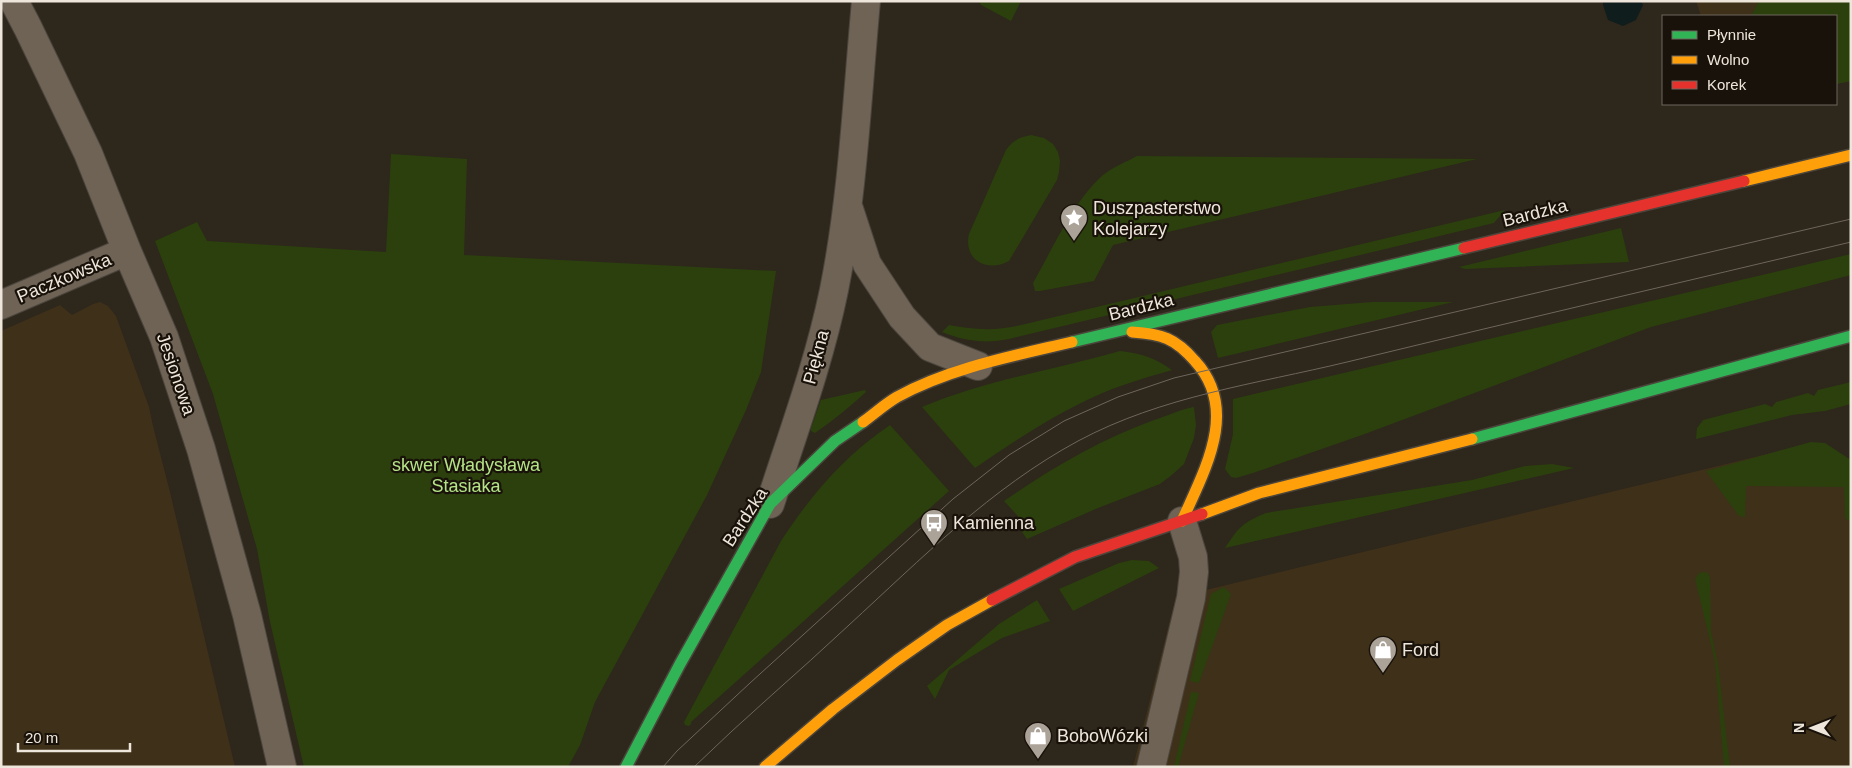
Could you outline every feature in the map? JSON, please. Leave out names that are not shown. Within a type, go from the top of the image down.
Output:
[{"type":"street","name":"Jesionowa","points":[[14,1],[76,125],[164,337],[202,448],[247,615],[282,767]]},
{"type":"street","name":"Piękna","points":[[770,504],[813,368],[833,291],[848,206],[866,1]]},
{"type":"street","name":"Bardzka","points":[[626,767],[680,664],[770,504],[835,441],[896,398],[927,383],[978,366],[1120,330],[1851,155]]},
{"type":"street","name":"Piękna","points":[[848,206],[867,264],[902,317],[930,347],[978,366]]},
{"type":"street","name":"Paczkowska","points":[[1,305],[127,251]]},
{"type":"street","points":[[1120,330],[1152,334],[1167,338],[1175,343],[1199,363],[1211,381],[1214,392],[1216,430],[1213,450],[1182,521],[1193,557],[1194,572],[1191,598],[1151,767]]},
{"type":"street","points":[[765,767],[833,709],[947,625],[1064,561],[1259,493],[1444,446],[1851,336]]},
{"type":"street","points":[[1794,351],[1832,353]]},
{"type":"shaded area","points":[[1603,1],[1641,1],[1643,5],[1636,20],[1623,26],[1608,20]]},
{"type":"shaded area","points":[[1696,1],[1851,1],[1851,81],[1837,84],[1837,15],[1701,15]]},
{"type":"shaded area","points":[[100,302],[108,306],[116,316],[149,407],[235,767],[1,767],[1,331],[60,305],[72,315]]},
{"type":"shaded area","points":[[1805,445],[1851,462],[1851,767],[1133,767],[1176,596]]},
{"type":"green space","points":[[979,1],[1021,1],[1011,21],[981,5]]},
{"type":"green space","points":[[1759,1],[1851,1],[1851,81],[1837,84],[1837,15],[1752,15]]},
{"type":"green space","points":[[1031,135],[1044,138],[1053,144],[1058,152],[1060,161],[1057,180],[1009,261],[993,266],[985,265],[973,257],[968,243],[969,234],[1006,150],[1017,140]]},
{"type":"green space","name":"skwer Władysława Stasiaka","points":[[391,154],[467,159],[464,255],[776,271],[761,372],[746,410],[707,495],[595,702],[580,745],[568,767],[304,767],[270,622],[257,549],[213,394],[155,241],[197,222],[207,241],[386,252]]},
{"type":"green space","points":[[1137,156],[1477,159],[1113,245],[1094,281],[1035,291],[1033,283],[1064,226],[1082,198],[1103,175]]},
{"type":"green space","points":[[1505,210],[1494,223],[1009,339],[975,341],[942,332],[949,325],[985,329],[1021,325]]},
{"type":"green space","points":[[1621,228],[1629,262],[1465,269],[1459,267]]},
{"type":"green space","points":[[1851,254],[1851,275],[1651,327],[1362,435],[1253,473],[1236,478],[1231,477],[1225,469],[1233,434],[1233,399]]},
{"type":"green space","points":[[1372,302],[1453,302],[1218,358],[1211,332],[1217,325],[1310,307]]},
{"type":"green space","points":[[1120,351],[1148,357],[1172,370],[1114,388],[1081,403],[1040,425],[975,468],[922,407],[995,382]]},
{"type":"green space","points":[[1851,382],[1851,404],[1825,411],[1792,415],[1696,439],[1697,428],[1703,420],[1765,404],[1772,407],[1776,402],[1808,393],[1814,396],[1818,390]]},
{"type":"green space","points":[[865,390],[866,392],[834,419],[815,433],[811,431],[821,400]]},
{"type":"green space","points":[[1194,407],[1196,425],[1194,438],[1184,464],[1173,474],[1160,484],[1098,508],[1027,539],[1020,529],[1026,525],[1004,501],[1058,466],[1114,436]]},
{"type":"green space","points":[[890,425],[949,491],[691,722],[689,726],[685,725],[684,722],[781,541],[792,524],[843,463]]},
{"type":"green space","points":[[1811,442],[1825,443],[1851,460],[1851,520],[1847,520],[1845,517],[1844,487],[1746,486],[1745,517],[1739,516],[1706,471]]},
{"type":"green space","points":[[1552,464],[1574,468],[1225,548],[1242,526],[1266,513],[1472,480],[1525,466]]},
{"type":"green space","points":[[1132,560],[1149,561],[1159,568],[1073,611],[1059,589],[1119,563]]},
{"type":"green space","points":[[1699,573],[1708,573],[1710,578],[1711,632],[1718,665],[1730,767],[1724,767],[1715,661],[1695,579]]},
{"type":"green space","points":[[1224,587],[1231,594],[1199,683],[1190,681],[1211,594]]},
{"type":"green space","points":[[1037,600],[1050,621],[1002,638],[949,670],[935,699],[927,686],[999,624]]},
{"type":"green space","points":[[1191,692],[1199,693],[1178,767],[1174,767]]},
{"type":"tram line","points":[[663,767],[677,751],[750,683],[953,499],[1009,455],[1064,421],[1118,397],[1174,378],[1851,219]]},
{"type":"tram line","points":[[694,767],[930,550],[986,502],[1046,460],[1078,441],[1110,426],[1176,402],[1210,393],[1851,242]]},
{"type":"traffic: fast","points":[[1072,342],[1464,248]]},
{"type":"traffic: fast","points":[[1472,439],[1851,336]]},
{"type":"traffic: fast","points":[[626,767],[680,664],[770,504],[835,441],[863,422]]},
{"type":"traffic: slow","points":[[1744,181],[1851,155]]},
{"type":"traffic: slow","points":[[1132,332],[1160,336],[1181,347],[1195,361],[1208,380],[1215,400],[1214,441],[1200,482],[1182,521]]},
{"type":"traffic: slow","points":[[863,422],[897,397],[938,378],[982,364],[1072,342]]},
{"type":"traffic: slow","points":[[1202,514],[1259,493],[1472,439]]},
{"type":"traffic: slow","points":[[765,767],[833,709],[897,660],[947,625],[992,600]]},
{"type":"traffic: jam","points":[[1464,248],[1744,181]]},
{"type":"traffic: jam","points":[[992,600],[1075,557],[1202,514]]},
{"type":"place","name":"Duszpasterstwo Kolejarzy","points":[[1074,242]]},
{"type":"place","name":"Kamienna","points":[[934,547]]},
{"type":"place","name":"Ford","points":[[1383,674]]},
{"type":"place","name":"BoboWózki","points":[[1038,760]]}]
